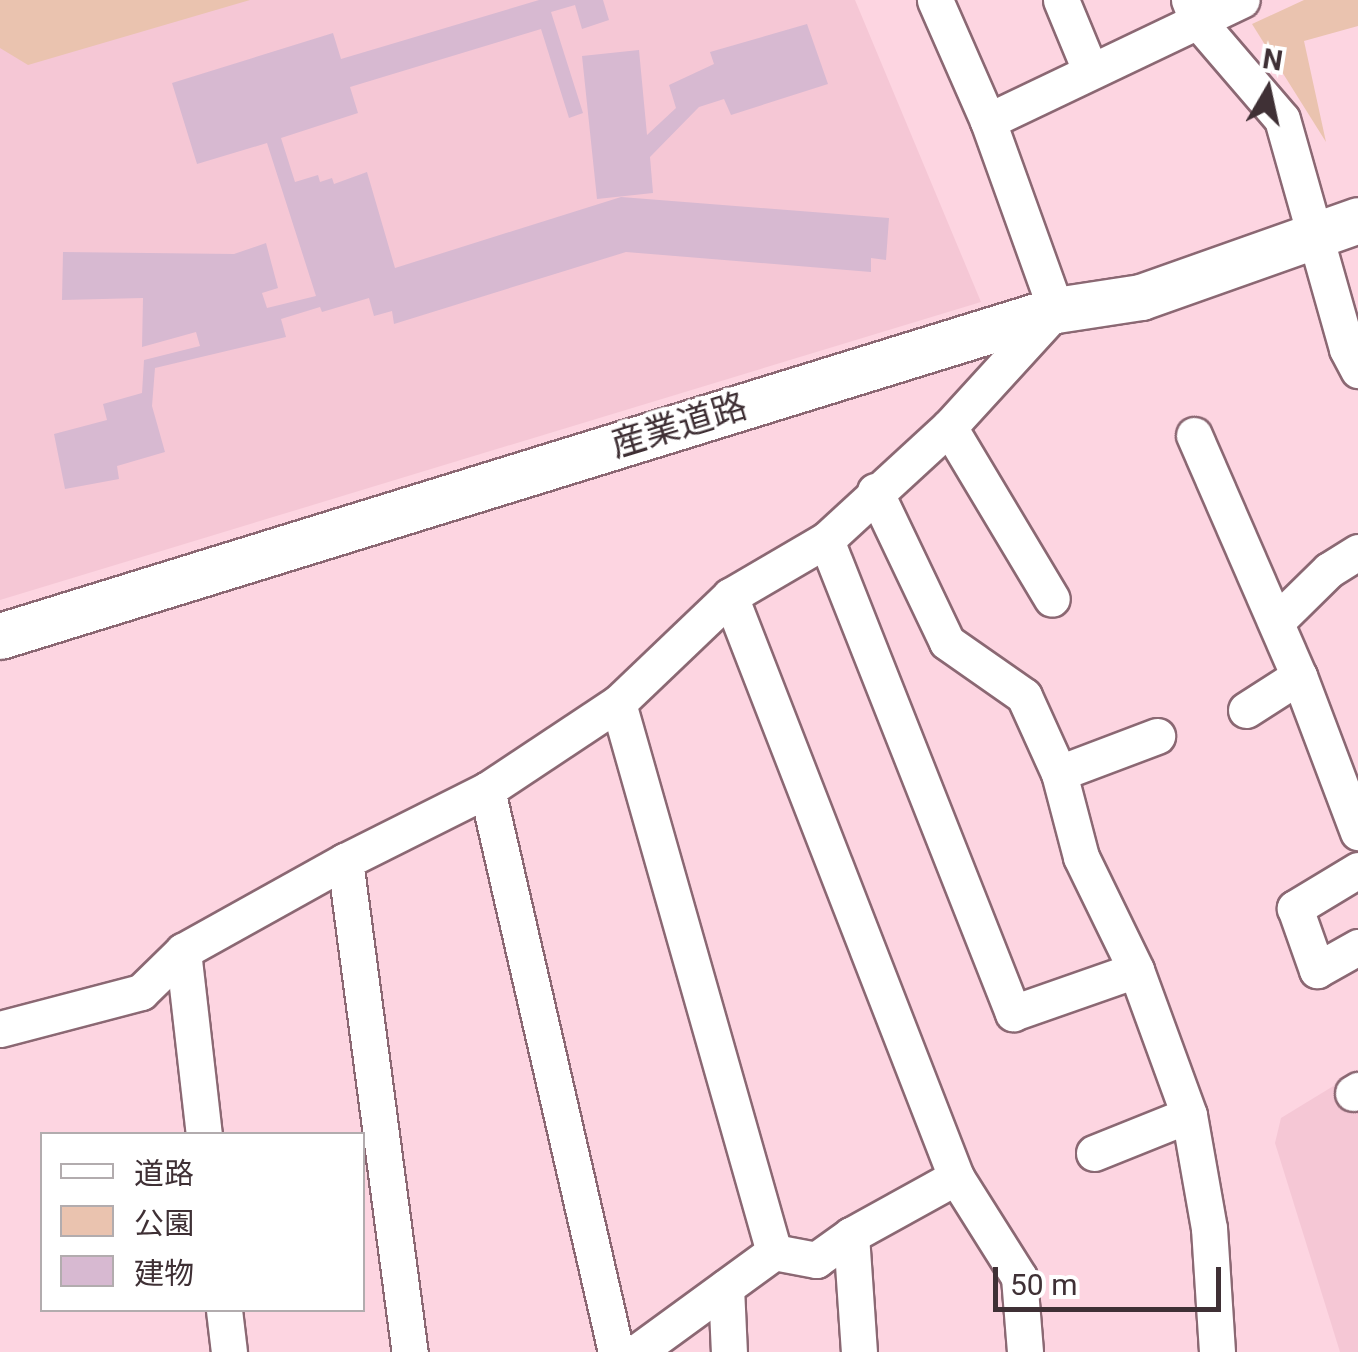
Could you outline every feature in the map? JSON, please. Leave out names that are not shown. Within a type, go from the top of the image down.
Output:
[{"type":"street","points":[[0,1029],[141,992],[183,951],[344,861],[487,790],[618,703],[730,596],[826,540],[949,427],[1056,310],[988,121],[935,0]]},
{"type":"street","points":[[1061,0],[1090,70]]},
{"type":"street","points":[[988,121],[1090,70],[1193,10],[1242,0]]},
{"type":"street","points":[[1193,10],[1282,119],[1347,348],[1358,370]]},
{"type":"street","name":"産業道路","points":[[0,636],[1056,310],[1141,297],[1358,220]]},
{"type":"street","points":[[949,427],[1052,600]]},
{"type":"street","points":[[1194,436],[1276,622],[1358,832]]},
{"type":"street","points":[[876,491],[947,642],[1024,696],[1058,773],[1081,857],[1136,970],[1190,1114],[1210,1228],[1217,1352]]},
{"type":"street","points":[[826,540],[1013,1013],[1136,970]]},
{"type":"street","points":[[1276,622],[1329,570],[1358,552]]},
{"type":"street","points":[[730,596],[956,1178],[1020,1277],[1026,1352]]},
{"type":"street","points":[[1246,710],[1298,676]]},
{"type":"street","points":[[618,703],[774,1252]]},
{"type":"street","points":[[1058,773],[1156,736]]},
{"type":"street","points":[[487,790],[638,1350],[774,1252],[816,1260],[851,1235],[956,1178]]},
{"type":"street","points":[[344,861],[410,1352]]},
{"type":"street","points":[[1358,870],[1295,908],[1318,970],[1358,946]]},
{"type":"street","points":[[183,951],[204,1132]]},
{"type":"street","points":[[1094,1153],[1190,1114]]},
{"type":"street","points":[[851,1235],[859,1352]]},
{"type":"street","points":[[726,1287],[729,1352]]},
{"type":"street","points":[[224,1312],[228,1352]]},
{"type":"shaded area","points":[[0,0],[855,0],[981,302],[0,600]]},
{"type":"shaded area","points":[[1358,1071],[1358,1352],[1340,1352],[1275,1143],[1281,1118]]},
{"type":"green space","points":[[0,0],[250,0],[28,65],[0,48]]},
{"type":"green space","points":[[1304,0],[1358,0],[1358,26],[1304,41],[1326,142],[1252,24]]},
{"type":"building","points":[[539,0],[603,0],[609,20],[582,29],[575,5],[551,12],[583,113],[569,118],[541,29],[350,87],[358,113],[281,138],[295,182],[318,175],[320,182],[332,178],[334,184],[367,172],[395,268],[621,197],[889,218],[886,260],[871,258],[871,272],[626,252],[394,324],[392,311],[374,316],[369,298],[322,312],[320,307],[281,319],[286,337],[155,368],[152,406],[165,452],[117,466],[119,479],[65,489],[54,434],[107,420],[103,404],[142,393],[144,360],[200,346],[196,332],[142,347],[143,298],[62,300],[63,252],[234,254],[266,243],[278,288],[262,293],[267,308],[316,296],[267,143],[197,164],[172,83],[333,33],[341,59]]},
{"type":"building","points":[[807,24],[828,84],[731,115],[724,99],[699,107],[650,157],[653,193],[597,199],[582,56],[639,50],[647,135],[676,108],[669,85],[714,64],[710,52]]}]
